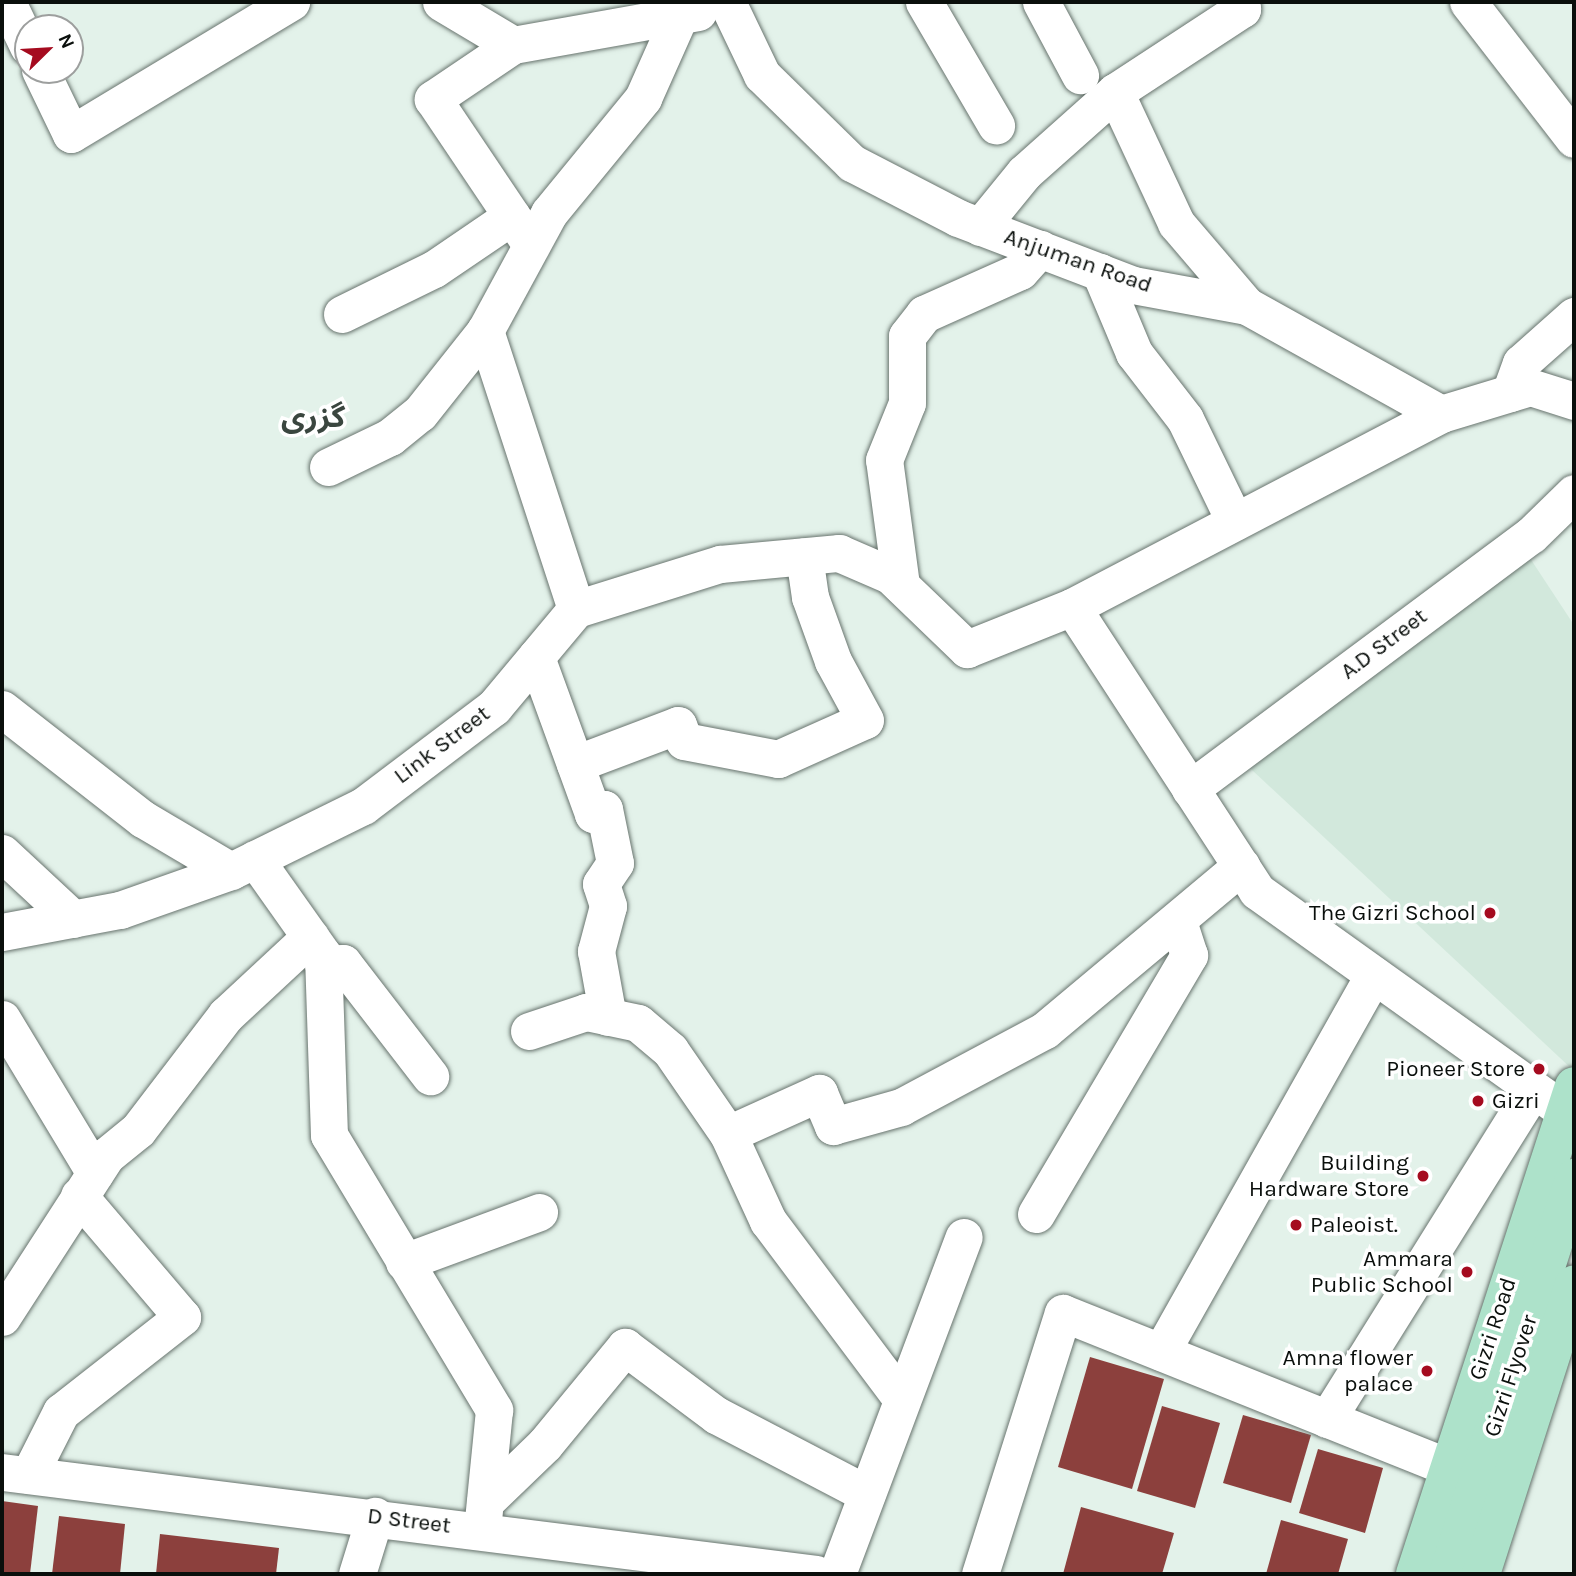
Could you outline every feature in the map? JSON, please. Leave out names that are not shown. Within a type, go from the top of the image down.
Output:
[{"type":"main road","name":"Gizri Road","points":[[1415,1574],[1448,1467],[1571,1106]]},
{"type":"main road","name":"Gizri Flyover","points":[[1448,1574],[1574,1178]]},
{"type":"main road","name":"Gizri Flyover","points":[[1481,1574],[1574,1285]]},
{"type":"main road","points":[[1505,1574],[1574,1354]]},
{"type":"street","points":[[47,84],[71,134],[291,2]]},
{"type":"street","points":[[441,2],[513,45]]},
{"type":"street","points":[[522,230],[433,99],[513,45],[679,17],[726,2]]},
{"type":"street","name":"Anjuman Road","points":[[726,2],[762,75],[852,163],[980,226],[1133,285],[1247,306],[1441,414]]},
{"type":"street","points":[[924,2],[996,125]]},
{"type":"street","points":[[1041,2],[1080,75]]},
{"type":"street","points":[[980,226],[1024,173],[1115,92],[1242,9],[1241,2]]},
{"type":"street","points":[[1468,2],[1573,135]]},
{"type":"street","points":[[342,314],[522,230],[549,213],[643,98],[679,17]]},
{"type":"street","points":[[1115,92],[1176,223],[1247,306]]},
{"type":"street","points":[[328,467],[390,437],[420,413],[485,331],[522,230]]},
{"type":"street","points":[[901,585],[884,460],[907,403],[907,336],[923,314],[1020,271],[1040,249]]},
{"type":"street","points":[[1100,272],[1134,353],[1185,419],[1235,522]]},
{"type":"street","points":[[1510,393],[1521,363],[1574,316]]},
{"type":"street","points":[[485,331],[576,610],[720,564],[839,553],[901,585],[967,649],[1072,607],[1441,414],[1530,387],[1574,401]]},
{"type":"street","name":"A.D Street","points":[[1190,789],[1531,535],[1574,494]]},
{"type":"street","points":[[575,764],[678,725],[684,741],[778,759],[865,720],[833,661],[810,597],[804,556]]},
{"type":"street","points":[[1072,607],[1257,891],[1532,1091],[1571,1106]]},
{"type":"street","name":"Link Street","points":[[2,932],[120,911],[243,865],[363,806],[494,707],[576,610]]},
{"type":"street","points":[[536,657],[593,814],[604,809],[615,863],[601,884],[608,906],[596,951],[608,1017]]},
{"type":"street","points":[[3,713],[143,819],[243,865],[316,950],[343,963],[430,1076]]},
{"type":"street","points":[[2,853],[73,919]]},
{"type":"street","points":[[728,1134],[818,1093],[833,1126],[901,1107],[1045,1030],[1241,866]]},
{"type":"street","points":[[1036,1214],[1189,955],[1178,921]]},
{"type":"street","points":[[2,1317],[87,1185],[138,1130],[226,1015],[316,950]]},
{"type":"street","points":[[316,950],[329,1135],[494,1410],[483,1516]]},
{"type":"street","points":[[1161,1352],[1373,975]]},
{"type":"street","points":[[529,1031],[586,1012],[639,1023],[670,1050],[728,1134],[768,1221],[901,1398]]},
{"type":"street","points":[[2,1018],[87,1185],[182,1317],[61,1412],[16,1473]]},
{"type":"street","points":[[1327,1419],[1532,1091]]},
{"type":"street","points":[[404,1262],[540,1212]]},
{"type":"street","points":[[837,1574],[901,1398],[964,1237]]},
{"type":"street","points":[[980,1574],[1063,1313],[1448,1467]]},
{"type":"street","points":[[483,1516],[625,1347],[716,1415],[867,1494]]},
{"type":"street","name":"D Street","points":[[16,1473],[374,1516],[483,1516],[816,1574]]},
{"type":"street","points":[[357,1574],[374,1516]]},
{"type":"shaded area","name":"The Gizri School","points":[[1520,543],[1574,625],[1574,1071],[1236,755]]},
{"type":"building","points":[[1090,1357],[1164,1379],[1132,1489],[1058,1467]]},
{"type":"building","points":[[1162,1406],[1220,1423],[1195,1508],[1137,1491]]},
{"type":"building","points":[[1243,1415],[1311,1435],[1291,1503],[1223,1483]]},
{"type":"building","points":[[1318,1449],[1383,1468],[1365,1533],[1299,1513]]},
{"type":"building","points":[[2,1501],[38,1506],[30,1574],[2,1574]]},
{"type":"building","points":[[1081,1507],[1174,1533],[1162,1574],[1063,1574]]},
{"type":"building","points":[[59,1516],[125,1524],[120,1574],[52,1574]]},
{"type":"building","points":[[1281,1520],[1348,1539],[1338,1574],[1266,1574]]},
{"type":"building","points":[[160,1534],[279,1548],[276,1574],[156,1574]]},
{"type":"place","name":"The Gizri School","points":[[1490,913]]},
{"type":"place","name":"Pioneer Store","points":[[1539,1069]]},
{"type":"place","name":"Gizri","points":[[1478,1101]]},
{"type":"place","name":"Building Hardware Store","points":[[1423,1176]]},
{"type":"place","name":"Paleoist.","points":[[1296,1225]]},
{"type":"place","name":"Ammara Public School","points":[[1467,1272]]},
{"type":"place","name":"Amna flower palace","points":[[1427,1371]]},
{"type":"district","name":"گزری","points":[[313,417]]}]
